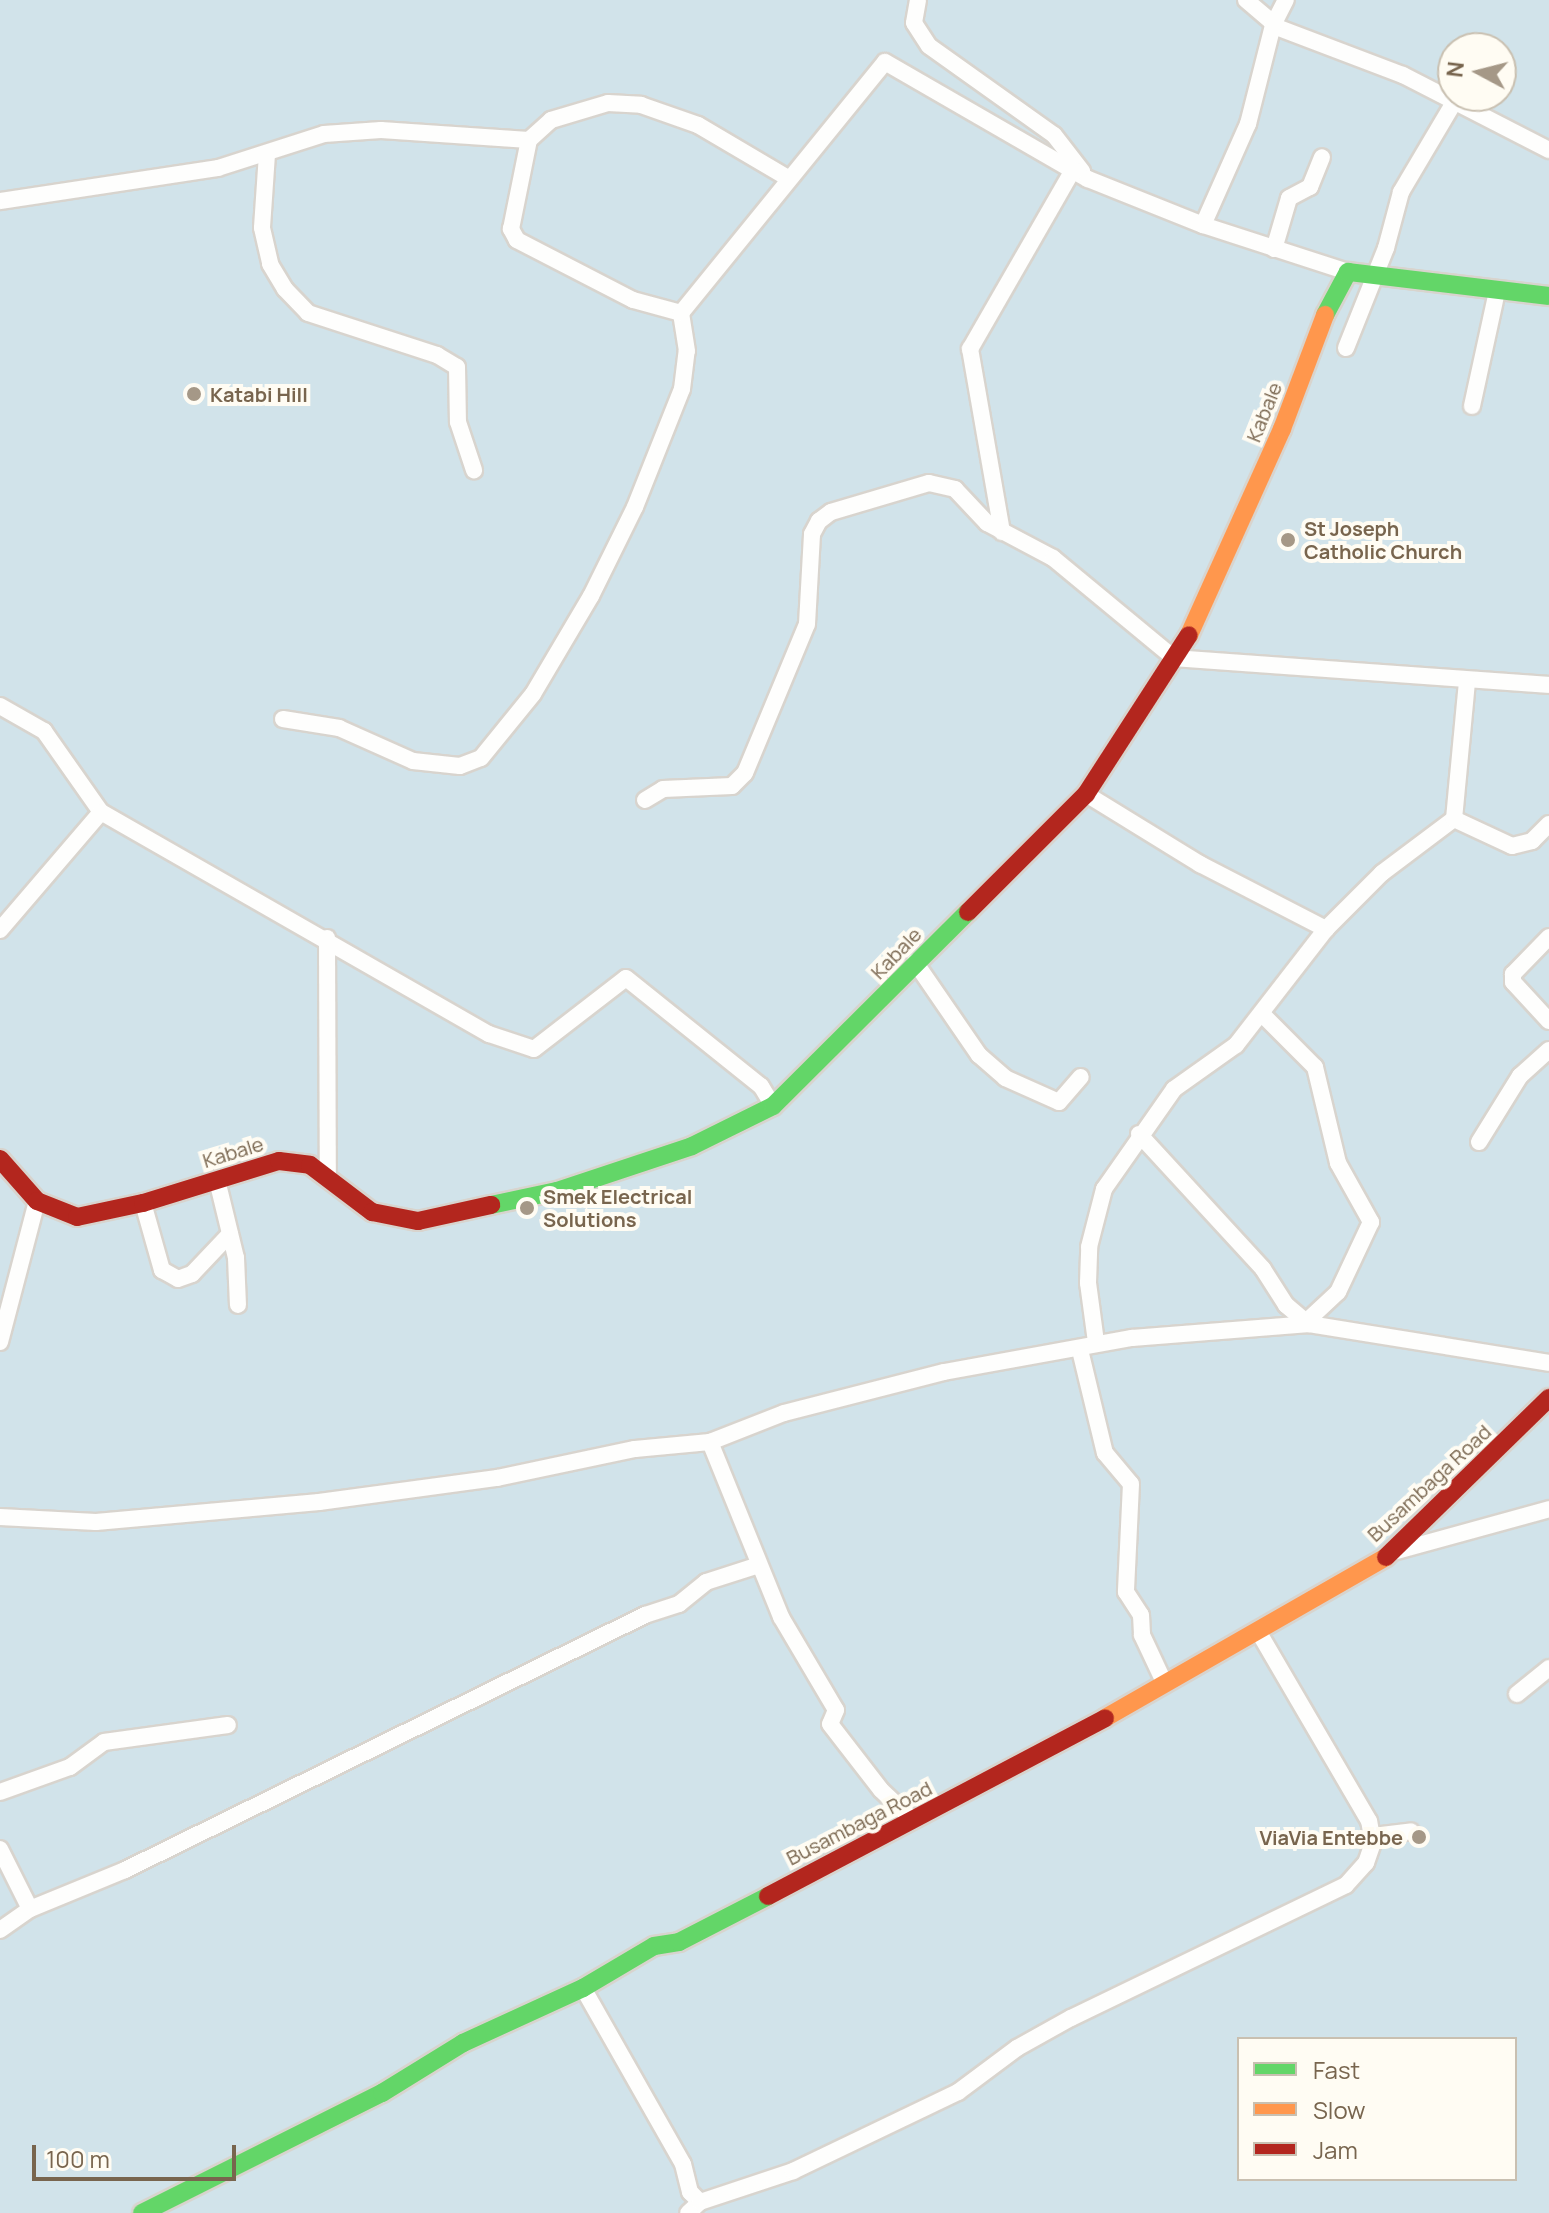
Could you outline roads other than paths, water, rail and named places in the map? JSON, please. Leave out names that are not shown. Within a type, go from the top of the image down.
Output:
[{"type":"street","points":[[918,0],[914,23],[929,46],[1054,135],[1081,174]]},
{"type":"street","points":[[1246,0],[1273,25],[1403,75],[1437,95]]},
{"type":"street","points":[[1203,225],[1248,124],[1273,25],[1286,0]]},
{"type":"street","points":[[283,719],[339,728],[413,761],[460,766],[481,758],[533,694],[591,596],[635,507],[682,389],[687,351],[681,313],[885,62],[1081,174],[1203,225],[1348,272],[1373,272],[1549,296]]},
{"type":"street","points":[[681,313],[633,300],[517,240],[511,229],[529,140],[551,120],[608,103],[641,105],[698,125],[788,178]]},
{"type":"street","points":[[1346,348],[1373,272],[1386,248],[1401,192],[1448,112]]},
{"type":"street","points":[[1470,112],[1549,150]]},
{"type":"street","points":[[0,201],[150,181],[267,154],[324,134],[381,130],[529,140]]},
{"type":"street","points":[[267,154],[262,228],[270,264],[285,289],[308,313],[437,355],[457,367],[458,422],[474,470]]},
{"type":"street","points":[[1274,249],[1289,198],[1310,187],[1322,157]]},
{"type":"street","points":[[1002,532],[970,349],[1081,174]]},
{"type":"street","name":"Kabale","points":[[0,1159],[37,1201],[77,1217],[143,1203],[279,1161],[310,1165],[372,1212],[418,1221],[557,1191],[692,1146],[773,1106],[1086,794],[1174,658],[1218,579],[1334,290],[1348,272]]},
{"type":"street","points":[[1472,406],[1497,291]]},
{"type":"street","points":[[645,800],[663,789],[732,786],[745,773],[796,659],[807,624],[812,534],[831,512],[929,483],[944,484],[1002,532],[1086,582],[1174,658],[1549,685]]},
{"type":"street","points":[[1096,1342],[1088,1283],[1089,1247],[1104,1189],[1139,1134],[1174,1089],[1236,1045],[1326,929],[1382,873],[1454,819],[1467,681]]},
{"type":"street","points":[[0,706],[44,731],[101,812],[515,1047],[534,1049],[560,1034],[626,978],[761,1086],[773,1106]]},
{"type":"street","points":[[1086,794],[1200,864],[1326,929]]},
{"type":"street","points":[[0,930],[101,812]]},
{"type":"street","points":[[1454,819],[1512,846],[1532,841],[1549,824]]},
{"type":"street","points":[[1549,937],[1513,974],[1513,982],[1549,1021]]},
{"type":"street","points":[[327,938],[328,1177]]},
{"type":"street","points":[[915,962],[979,1055],[1005,1078],[1059,1102],[1081,1077]]},
{"type":"street","points":[[1262,1014],[1315,1067],[1338,1163],[1371,1222],[1338,1292],[1308,1322]]},
{"type":"street","points":[[1479,1142],[1520,1076],[1549,1050]]},
{"type":"street","points":[[1139,1134],[1263,1269],[1286,1305],[1308,1322]]},
{"type":"street","points":[[217,1180],[230,1234],[238,1305]]},
{"type":"street","points":[[0,1342],[37,1201]]},
{"type":"street","points":[[143,1203],[162,1270],[178,1279],[192,1274],[230,1234]]},
{"type":"street","points":[[0,1517],[96,1522],[319,1502],[497,1478],[635,1449],[710,1442],[784,1413],[1011,1356],[1080,1350],[1096,1342],[1308,1322],[1549,1363]]},
{"type":"street","points":[[1080,1350],[1105,1453],[1131,1484],[1126,1592],[1141,1615],[1142,1635],[1165,1684]]},
{"type":"street","name":"Busambaga Road","points":[[142,2213],[382,2093],[463,2043],[583,1988],[654,1946],[679,1942],[1259,1633],[1392,1553],[1549,1398]]},
{"type":"street","points":[[710,1442],[781,1617],[836,1710],[830,1724],[881,1790],[913,1820]]},
{"type":"street","points":[[1392,1553],[1549,1509]]},
{"type":"street","points":[[0,1930],[30,1909],[125,1870],[645,1615],[679,1604],[706,1582],[759,1565]]},
{"type":"street","points":[[583,1988],[683,2164],[694,2208],[793,2171],[958,2092],[1017,2048],[1071,2018],[1107,2005],[1189,1958],[1312,1904],[1346,1885],[1366,1863],[1373,1836],[1369,1821],[1259,1633]]},
{"type":"street","points":[[1517,1694],[1549,1668]]},
{"type":"street","points":[[0,1792],[70,1767],[104,1742],[228,1725]]},
{"type":"street","points":[[1373,1836],[1411,1831]]},
{"type":"street","points":[[0,1849],[30,1909]]},
{"type":"place","name":"Katabi Hill","points":[[194,394]]},
{"type":"place","name":"St Joseph Catholic Church","points":[[1288,540]]},
{"type":"place","name":"Smek Electrical Solutions","points":[[527,1208]]},
{"type":"place","name":"ViaVia Entebbe","points":[[1419,1837]]}]
